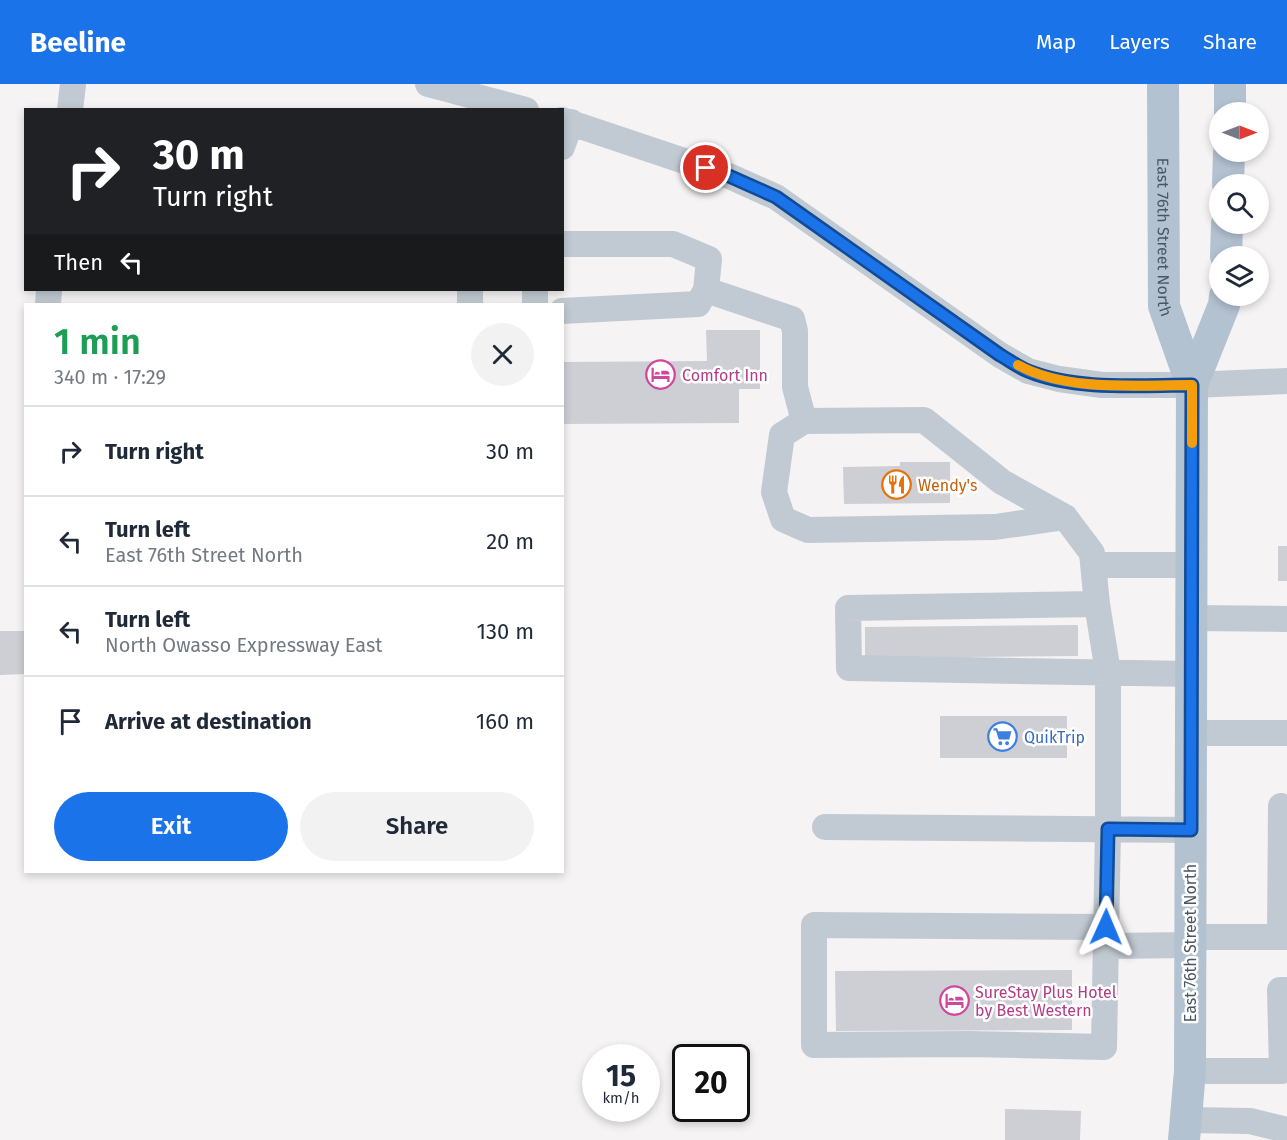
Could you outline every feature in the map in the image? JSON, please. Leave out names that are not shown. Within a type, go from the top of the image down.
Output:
[{"type":"main road","name":"East 76th Street North","points":[[1163,84],[1164,306],[1192,385],[1190,1071],[1186,1130]]},
{"type":"main road","points":[[1230,84],[1230,102]]},
{"type":"main road","name":"East 76th Street North","points":[[1192,385],[1224,306]]},
{"type":"street","points":[[70,108],[73,84]]},
{"type":"street","points":[[428,84],[490,105],[512,108]]},
{"type":"street","points":[[564,137],[567,121],[729,176],[776,197],[1000,355],[1028,371],[1059,379],[1102,385],[1192,385],[1287,381]]},
{"type":"street","points":[[564,244],[673,244],[710,259],[706,290],[698,304],[564,311]]},
{"type":"street","points":[[706,290],[792,319],[795,331],[795,387],[804,421]]},
{"type":"street","points":[[1065,517],[995,527],[808,530],[783,519],[774,492],[782,435],[804,421],[924,420],[1002,482],[1065,517],[1092,553],[1097,604],[1108,672],[1108,829],[1106,936],[1104,1047],[969,1044],[814,1045],[814,925],[1106,936],[1191,941],[1283,937],[1281,806]]},
{"type":"street","points":[[1094,565],[1192,565]]},
{"type":"street","points":[[1097,604],[848,608],[849,668],[1192,674]]},
{"type":"street","points":[[1192,618],[1287,619]]},
{"type":"street","points":[[1192,733],[1287,733]]},
{"type":"street","points":[[825,827],[1191,830]]},
{"type":"street","points":[[1190,1071],[1282,1071],[1280,990],[1287,990]]},
{"type":"street","points":[[1186,1130],[1250,1121],[1285,1133]]},
{"type":"building","name":"Comfort Inn","points":[[706,330],[760,330],[760,389],[739,389],[739,423],[564,424],[564,362],[707,361]]},
{"type":"building","name":"Wendy's","points":[[900,462],[950,462],[950,503],[844,504],[843,467],[900,466]]},
{"type":"building","points":[[1278,546],[1287,546],[1287,581],[1278,581]]},
{"type":"building","points":[[1078,625],[1078,656],[865,658],[865,627]]},
{"type":"building","points":[[0,631],[24,631],[24,674],[0,675]]},
{"type":"building","name":"QuikTrip","points":[[940,716],[1067,716],[1067,758],[940,758]]},
{"type":"building","name":"SureStay Plus Hotel by Best Western","points":[[1072,970],[1072,1030],[836,1031],[835,971]]},
{"type":"building","points":[[1005,1109],[1081,1111],[1080,1140],[1005,1140]]},
{"type":"slow traffic","points":[[1018,365],[1028,371],[1059,379],[1102,385],[1192,385],[1192,443]]},
{"type":"place","name":"Comfort Inn","points":[[661,375]]},
{"type":"place","name":"Wendy's","points":[[897,485]]},
{"type":"place","name":"QuikTrip","points":[[1003,737]]},
{"type":"place","name":"SureStay Plus Hotel by Best Western","points":[[954,1001]]},
{"type":"route","points":[[706,168],[776,197],[1000,355],[1028,371],[1059,379],[1102,385],[1192,385],[1191,830],[1108,829],[1106,927]]}]
